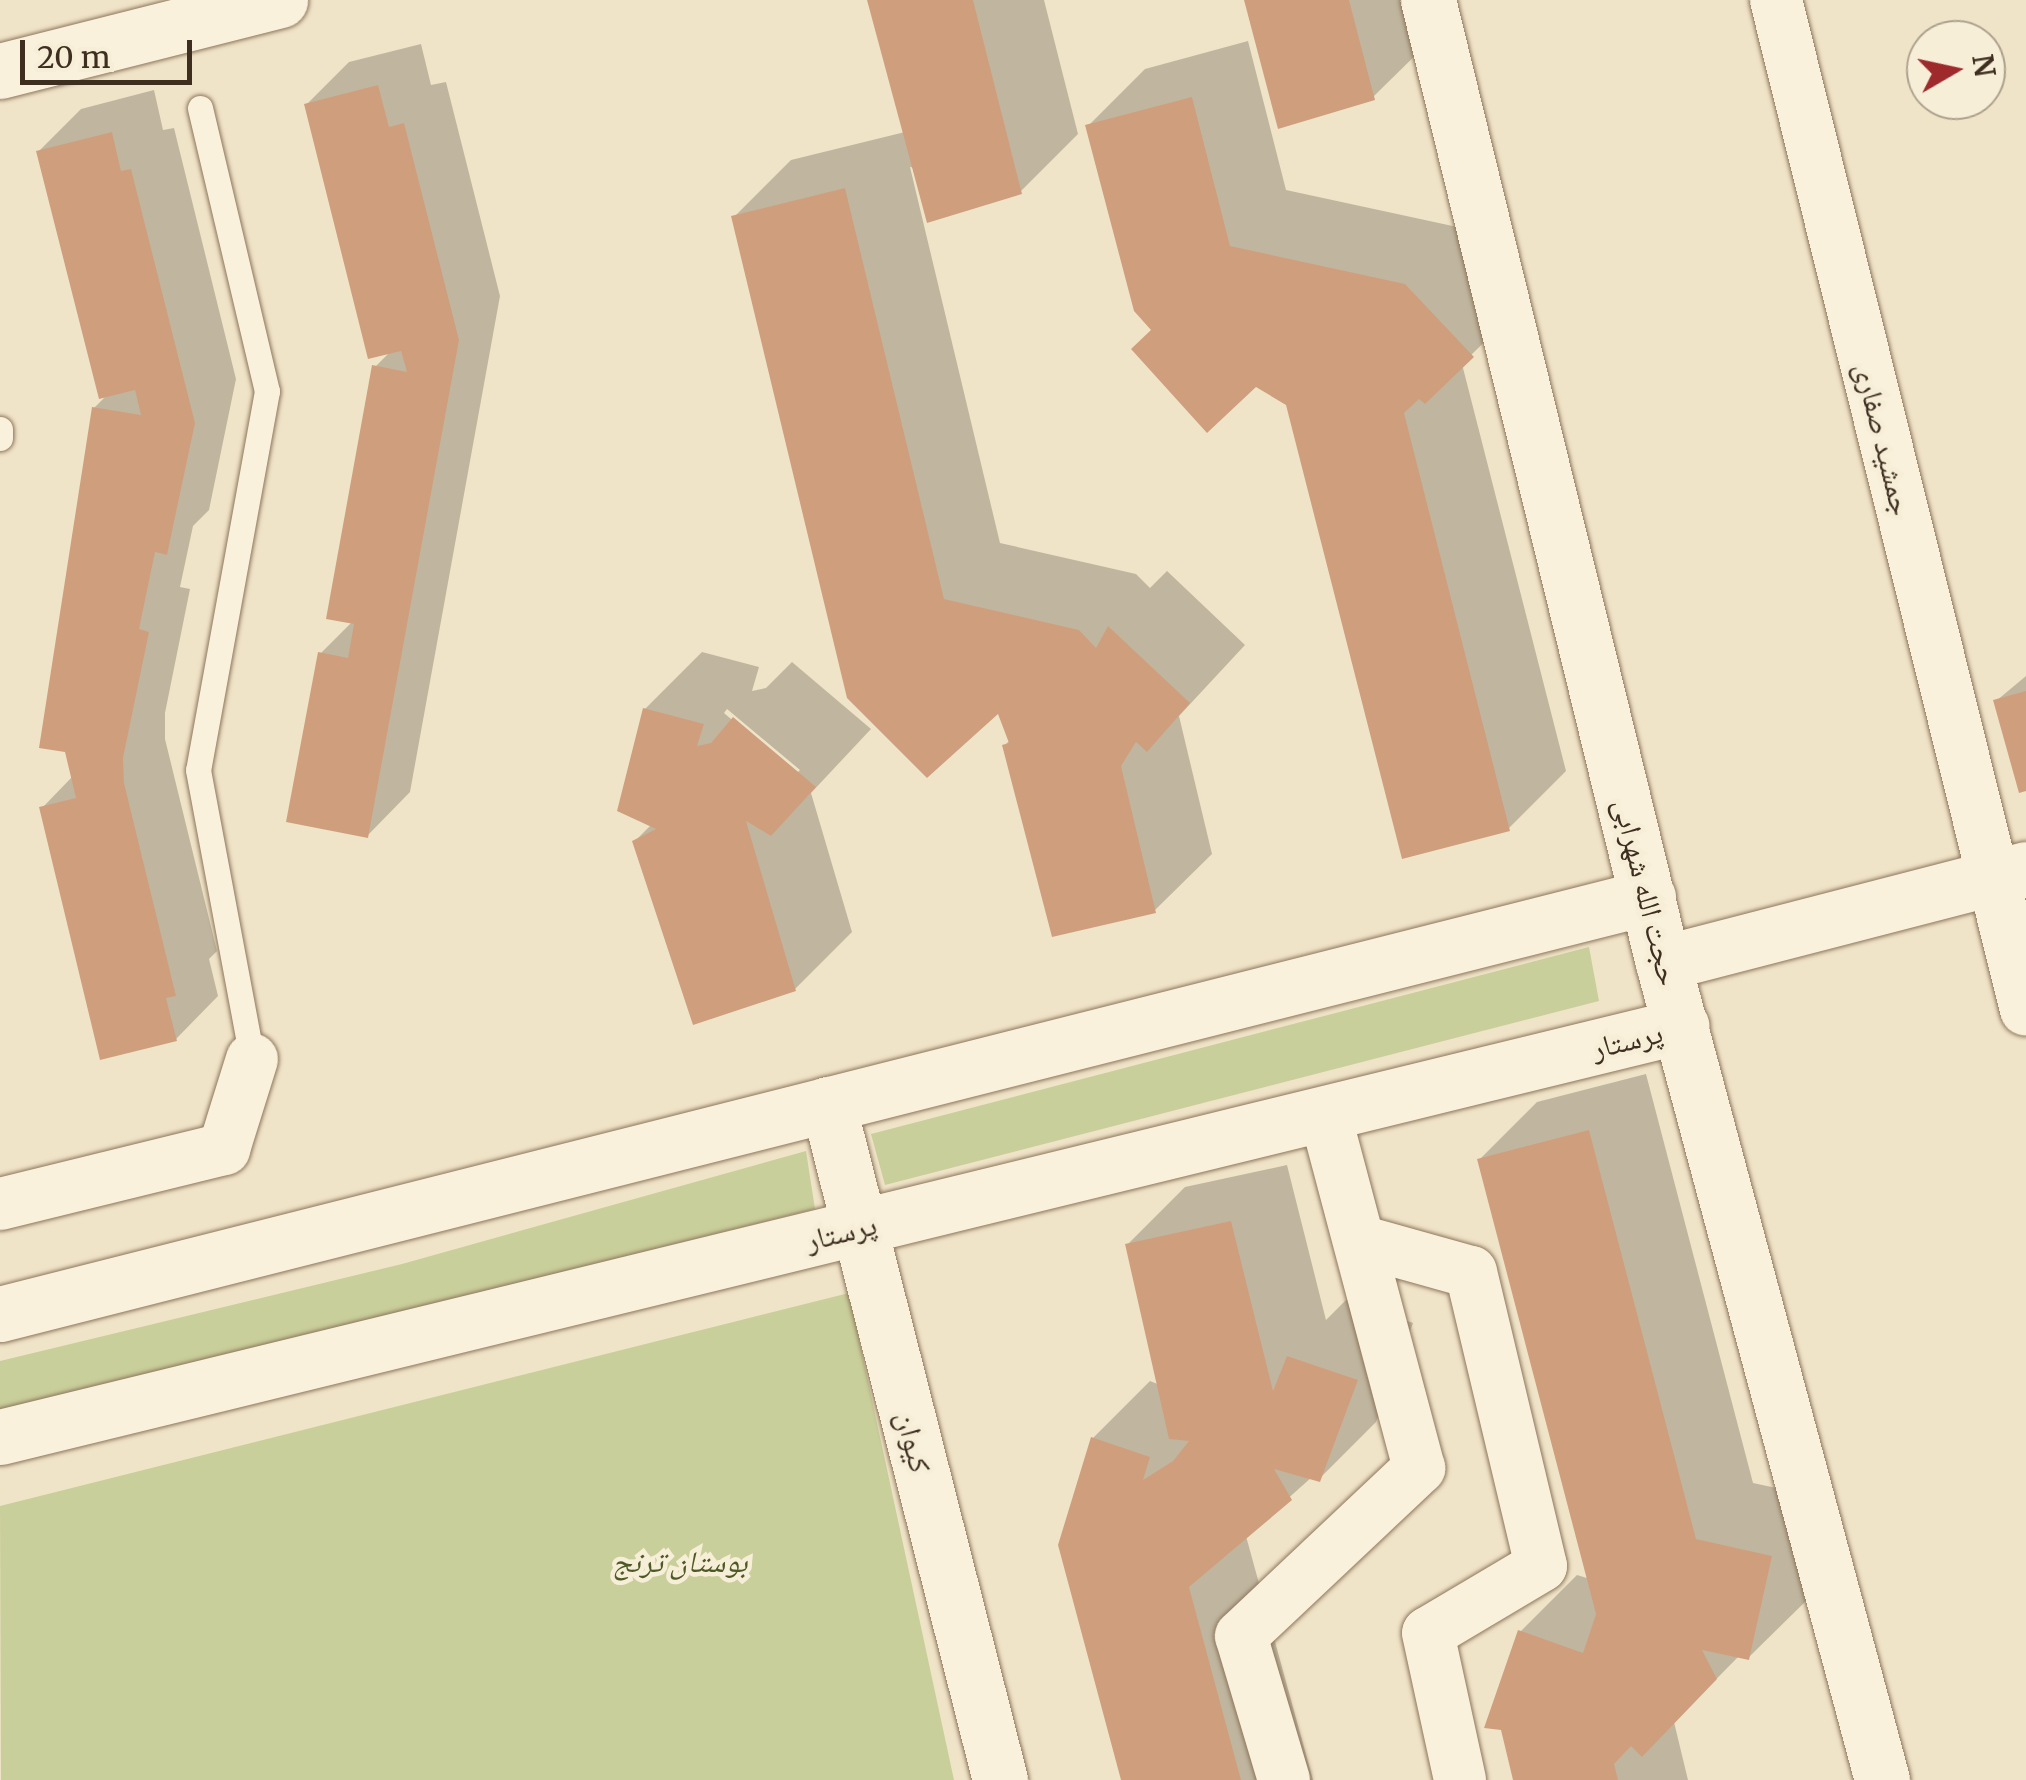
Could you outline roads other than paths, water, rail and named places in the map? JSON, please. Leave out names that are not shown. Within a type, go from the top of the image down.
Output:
[{"type":"street","points":[[0,71],[280,0]]},
{"type":"street","name":"حجت الله شهرابی","points":[[1428,0],[1663,963],[1882,1780]]},
{"type":"street","name":"جمشید صفاری","points":[[1776,0],[2009,873],[2026,1010]]},
{"type":"street","points":[[1663,963],[2009,873]]},
{"type":"street","points":[[0,1314],[1648,897]]},
{"type":"street","name":"پرستار","points":[[0,1437],[1681,1026]]},
{"type":"street","points":[[2,1196],[224,1149],[252,1059]]},
{"type":"street","name":"کیوان","points":[[828,1104],[1000,1780]]},
{"type":"street","points":[[1284,1780],[1241,1636],[1420,1468],[1326,1114]]},
{"type":"street","points":[[1360,1242],[1471,1272],[1541,1566],[1428,1634],[1460,1780]]},
{"type":"lane","points":[[200,108],[268,391],[198,770],[252,1059]]},
{"type":"lane","points":[[0,428],[0,438]]},
{"type":"park label","name":"بوستان ترنج","points":[[680,1561]]}]
